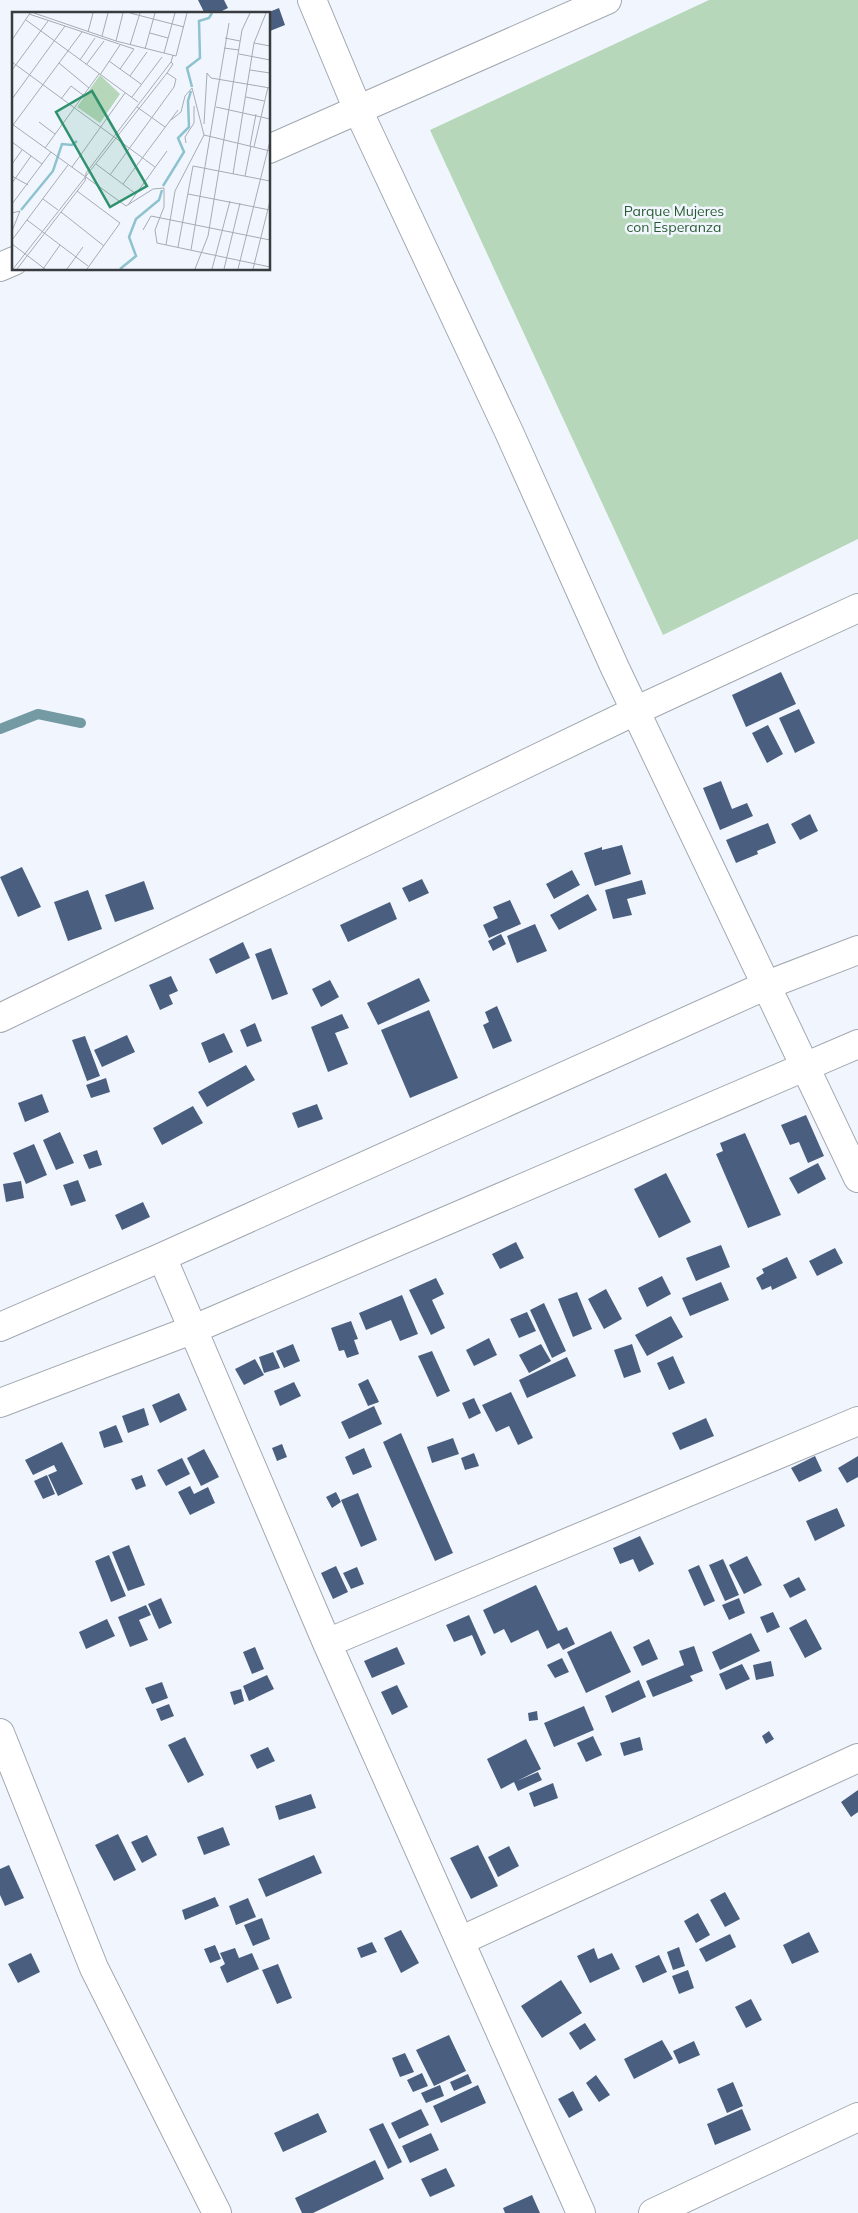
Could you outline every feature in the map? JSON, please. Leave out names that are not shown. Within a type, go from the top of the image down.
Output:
[{"type":"street","points":[[312,0],[358,110],[509,432],[635,711],[858,1178]]},
{"type":"street","points":[[270,149],[607,0]]},
{"type":"street","points":[[0,267],[12,262]]},
{"type":"street","points":[[0,1018],[635,711],[858,608]]},
{"type":"street","points":[[0,1327],[162,1258],[767,985],[858,950]]},
{"type":"street","points":[[0,1403],[194,1329],[858,1044]]},
{"type":"street","points":[[162,1258],[327,1643],[581,2213]]},
{"type":"street","points":[[327,1643],[858,1421]]},
{"type":"street","points":[[0,1733],[94,1968],[217,2213]]},
{"type":"street","points":[[460,1941],[858,1758]]},
{"type":"street","points":[[653,2213],[858,2116]]},
{"type":"green space","name":"Parque Mujeres con Esperanza","points":[[709,0],[858,0],[858,539],[663,635],[430,130]]},
{"type":"building","points":[[198,0],[224,0],[228,8],[220,12],[204,12]]},
{"type":"building","points":[[279,8],[285,25],[270,31],[269,12]]},
{"type":"building","points":[[781,672],[796,704],[746,727],[732,695]]},
{"type":"building","points":[[799,709],[815,743],[795,753],[779,718]]},
{"type":"building","points":[[768,725],[783,754],[767,763],[752,733]]},
{"type":"building","points":[[721,781],[732,809],[747,803],[753,816],[720,830],[703,788]]},
{"type":"building","points":[[810,814],[818,831],[800,840],[791,824]]},
{"type":"building","points":[[768,823],[776,843],[757,851],[758,854],[736,863],[726,840]]},
{"type":"building","points":[[622,845],[631,874],[595,886],[584,853],[602,847],[602,850]]},
{"type":"building","points":[[22,867],[41,907],[18,917],[0,877]]},
{"type":"building","points":[[572,870],[580,885],[554,899],[546,884]]},
{"type":"building","points":[[422,879],[429,893],[409,902],[402,888]]},
{"type":"building","points":[[642,880],[646,894],[627,899],[632,915],[613,919],[605,890]]},
{"type":"building","points":[[144,881],[154,909],[115,922],[105,895]]},
{"type":"building","points":[[88,890],[102,929],[68,941],[54,902]]},
{"type":"building","points":[[588,894],[597,910],[559,930],[550,915]]},
{"type":"building","points":[[510,900],[521,924],[489,938],[483,925],[498,918],[493,907]]},
{"type":"building","points":[[390,902],[397,919],[348,942],[340,925]]},
{"type":"building","points":[[535,924],[547,951],[517,963],[507,936]]},
{"type":"building","points":[[501,934],[506,944],[493,951],[488,941]]},
{"type":"building","points":[[243,942],[250,958],[216,974],[209,959]]},
{"type":"building","points":[[271,948],[288,994],[272,1000],[255,954]]},
{"type":"building","points":[[171,976],[178,991],[169,995],[173,1004],[160,1010],[149,985]]},
{"type":"building","points":[[419,978],[430,1001],[378,1025],[367,1003]]},
{"type":"building","points":[[330,980],[339,997],[321,1007],[312,989]]},
{"type":"building","points":[[497,1006],[512,1041],[493,1049],[483,1025],[489,1022],[485,1012]]},
{"type":"building","points":[[429,1010],[458,1078],[410,1098],[381,1030]]},
{"type":"building","points":[[342,1014],[349,1028],[335,1033],[348,1064],[328,1072],[311,1027]]},
{"type":"building","points":[[255,1023],[262,1041],[247,1047],[240,1030]]},
{"type":"building","points":[[224,1033],[233,1052],[209,1063],[201,1043]]},
{"type":"building","points":[[127,1035],[135,1052],[102,1067],[94,1050]]},
{"type":"building","points":[[85,1036],[100,1076],[87,1081],[72,1040]]},
{"type":"building","points":[[246,1065],[255,1080],[207,1107],[198,1092]]},
{"type":"building","points":[[106,1078],[110,1092],[91,1098],[86,1085]]},
{"type":"building","points":[[42,1094],[49,1112],[25,1122],[18,1103]]},
{"type":"building","points":[[317,1104],[323,1119],[298,1128],[292,1113]]},
{"type":"building","points":[[193,1106],[203,1123],[162,1145],[153,1128]]},
{"type":"building","points":[[806,1115],[824,1156],[808,1163],[799,1142],[790,1145],[781,1125]]},
{"type":"building","points":[[60,1132],[74,1163],[56,1170],[43,1140]]},
{"type":"building","points":[[745,1133],[781,1215],[748,1228],[716,1154],[723,1151],[720,1143]]},
{"type":"building","points":[[34,1144],[47,1175],[26,1184],[13,1153]]},
{"type":"building","points":[[97,1150],[102,1165],[89,1169],[83,1155]]},
{"type":"building","points":[[818,1163],[826,1179],[798,1194],[789,1178]]},
{"type":"building","points":[[666,1173],[691,1222],[659,1238],[634,1189]]},
{"type":"building","points":[[78,1180],[86,1201],[71,1206],[63,1185]]},
{"type":"building","points":[[21,1181],[24,1198],[6,1202],[3,1184]]},
{"type":"building","points":[[143,1202],[150,1217],[122,1230],[115,1215]]},
{"type":"building","points":[[516,1242],[524,1258],[500,1269],[492,1254]]},
{"type":"building","points":[[721,1245],[730,1267],[696,1281],[686,1258]]},
{"type":"building","points":[[835,1248],[843,1263],[817,1276],[809,1261]]},
{"type":"building","points":[[787,1257],[797,1278],[772,1290],[771,1286],[762,1290],[756,1278],[764,1273],[762,1269]]},
{"type":"building","points":[[662,1276],[671,1294],[647,1307],[638,1288]]},
{"type":"building","points":[[436,1278],[444,1294],[432,1300],[445,1328],[431,1335],[409,1290]]},
{"type":"building","points":[[721,1282],[729,1300],[690,1316],[682,1298]]},
{"type":"building","points":[[606,1289],[622,1319],[604,1329],[588,1299]]},
{"type":"building","points":[[577,1292],[592,1329],[573,1337],[558,1299]]},
{"type":"building","points":[[402,1295],[418,1334],[400,1341],[391,1320],[366,1330],[359,1313]]},
{"type":"building","points":[[544,1303],[566,1351],[552,1358],[530,1310]]},
{"type":"building","points":[[527,1312],[536,1331],[519,1338],[510,1319]]},
{"type":"building","points":[[671,1316],[683,1337],[647,1356],[635,1335]]},
{"type":"building","points":[[351,1321],[358,1339],[354,1340],[359,1354],[347,1358],[344,1350],[339,1351],[331,1328]]},
{"type":"building","points":[[489,1338],[497,1355],[474,1366],[466,1350]]},
{"type":"building","points":[[293,1344],[300,1361],[284,1368],[276,1351]]},
{"type":"building","points":[[541,1344],[551,1361],[529,1373],[519,1355]]},
{"type":"building","points":[[632,1344],[641,1372],[624,1378],[614,1350]]},
{"type":"building","points":[[432,1351],[450,1391],[437,1397],[418,1356]]},
{"type":"building","points":[[273,1352],[280,1368],[264,1373],[259,1357]]},
{"type":"building","points":[[673,1356],[685,1383],[669,1390],[657,1363]]},
{"type":"building","points":[[567,1357],[576,1376],[527,1398],[519,1380]]},
{"type":"building","points":[[255,1359],[264,1375],[244,1385],[235,1369]]},
{"type":"building","points":[[368,1379],[379,1402],[368,1406],[358,1384]]},
{"type":"building","points":[[294,1382],[301,1396],[280,1406],[274,1391]]},
{"type":"building","points":[[511,1392],[533,1438],[518,1445],[509,1426],[496,1432],[482,1405]]},
{"type":"building","points":[[179,1393],[187,1410],[160,1423],[152,1405]]},
{"type":"building","points":[[474,1398],[481,1413],[469,1419],[462,1403]]},
{"type":"building","points":[[374,1406],[382,1424],[349,1439],[341,1422]]},
{"type":"building","points":[[144,1408],[149,1425],[128,1433],[122,1416]]},
{"type":"building","points":[[706,1418],[714,1436],[680,1450],[672,1433]]},
{"type":"building","points":[[116,1425],[123,1442],[104,1448],[99,1432]]},
{"type":"building","points":[[401,1433],[453,1553],[435,1561],[383,1442]]},
{"type":"building","points":[[453,1438],[459,1454],[432,1463],[427,1447]]},
{"type":"building","points":[[62,1442],[83,1484],[58,1496],[48,1475],[57,1471],[54,1465],[33,1475],[25,1460]]},
{"type":"building","points":[[282,1444],[287,1457],[277,1461],[272,1448]]},
{"type":"building","points":[[364,1448],[372,1467],[353,1475],[345,1457]]},
{"type":"building","points":[[204,1449],[219,1477],[201,1486],[187,1458]]},
{"type":"building","points":[[474,1453],[479,1466],[465,1470],[461,1458]]},
{"type":"building","points":[[815,1456],[822,1471],[799,1482],[791,1468]]},
{"type":"building","points":[[858,1456],[858,1477],[847,1483],[838,1468]]},
{"type":"building","points":[[182,1458],[190,1474],[166,1486],[157,1470]]},
{"type":"building","points":[[47,1475],[55,1494],[43,1499],[34,1481]]},
{"type":"building","points":[[142,1475],[146,1486],[136,1490],[131,1479]]},
{"type":"building","points":[[190,1486],[194,1494],[208,1487],[215,1503],[190,1515],[178,1492]]},
{"type":"building","points":[[336,1492],[341,1502],[332,1508],[326,1497]]},
{"type":"building","points":[[358,1493],[377,1540],[361,1547],[341,1500]]},
{"type":"building","points":[[837,1508],[845,1526],[815,1541],[806,1521]]},
{"type":"building","points":[[640,1536],[654,1564],[639,1572],[633,1559],[620,1564],[613,1548]]},
{"type":"building","points":[[129,1545],[145,1585],[128,1591],[112,1552]]},
{"type":"building","points":[[109,1555],[126,1596],[111,1602],[95,1561]]},
{"type":"building","points":[[747,1556],[762,1585],[744,1594],[729,1565]]},
{"type":"building","points":[[723,1559],[739,1595],[725,1601],[709,1565]]},
{"type":"building","points":[[699,1565],[715,1601],[704,1606],[688,1570]]},
{"type":"building","points":[[336,1566],[348,1592],[333,1599],[321,1573]]},
{"type":"building","points":[[357,1567],[364,1584],[351,1589],[343,1573]]},
{"type":"building","points":[[799,1577],[806,1590],[790,1598],[783,1585]]},
{"type":"building","points":[[536,1585],[558,1631],[567,1627],[575,1644],[563,1650],[559,1643],[547,1649],[538,1630],[511,1643],[504,1629],[494,1634],[483,1610]]},
{"type":"building","points":[[161,1598],[172,1623],[159,1629],[148,1604]]},
{"type":"building","points":[[739,1598],[745,1613],[729,1620],[722,1605]]},
{"type":"building","points":[[146,1605],[151,1615],[139,1620],[148,1640],[130,1647],[118,1617]]},
{"type":"building","points":[[773,1612],[780,1627],[767,1633],[760,1617]]},
{"type":"building","points":[[469,1615],[486,1653],[481,1656],[472,1635],[454,1642],[446,1625]]},
{"type":"building","points":[[107,1619],[115,1636],[86,1649],[79,1632]]},
{"type":"building","points":[[806,1619],[822,1649],[805,1658],[789,1628]]},
{"type":"building","points":[[611,1631],[631,1672],[586,1693],[567,1652]]},
{"type":"building","points":[[751,1633],[760,1651],[720,1670],[712,1652]]},
{"type":"building","points":[[649,1639],[658,1659],[642,1666],[633,1647]]},
{"type":"building","points":[[694,1646],[703,1671],[690,1676],[693,1681],[653,1697],[646,1681],[684,1665],[679,1651]]},
{"type":"building","points":[[255,1647],[264,1669],[252,1674],[243,1652]]},
{"type":"building","points":[[397,1647],[405,1664],[372,1678],[364,1661]]},
{"type":"building","points":[[562,1658],[569,1672],[555,1678],[547,1665]]},
{"type":"building","points":[[771,1661],[774,1676],[756,1680],[753,1665]]},
{"type":"building","points":[[742,1664],[750,1679],[726,1690],[719,1674]]},
{"type":"building","points":[[267,1675],[274,1689],[249,1701],[243,1686]]},
{"type":"building","points":[[639,1680],[646,1697],[612,1713],[605,1696]]},
{"type":"building","points":[[162,1682],[168,1698],[152,1704],[145,1688]]},
{"type":"building","points":[[397,1685],[408,1707],[392,1715],[381,1692]]},
{"type":"building","points":[[241,1689],[244,1701],[234,1705],[230,1692]]},
{"type":"building","points":[[169,1704],[174,1716],[161,1721],[156,1709]]},
{"type":"building","points":[[584,1706],[594,1730],[554,1747],[544,1723]]},
{"type":"building","points":[[537,1711],[538,1720],[529,1721],[528,1713]]},
{"type":"building","points":[[769,1731],[774,1739],[766,1744],[762,1736]]},
{"type":"building","points":[[593,1736],[602,1755],[586,1762],[577,1743]]},
{"type":"building","points":[[185,1737],[204,1775],[188,1783],[168,1745]]},
{"type":"building","points":[[640,1737],[643,1750],[624,1756],[620,1743]]},
{"type":"building","points":[[526,1739],[541,1769],[517,1781],[538,1772],[542,1780],[518,1791],[514,1782],[501,1789],[487,1759]]},
{"type":"building","points":[[268,1747],[275,1761],[257,1769],[250,1755]]},
{"type":"building","points":[[553,1783],[558,1798],[534,1807],[529,1793]]},
{"type":"building","points":[[858,1790],[858,1812],[851,1817],[841,1802]]},
{"type":"building","points":[[311,1794],[316,1808],[279,1820],[275,1806]]},
{"type":"building","points":[[223,1827],[230,1845],[204,1855],[197,1837]]},
{"type":"building","points":[[118,1834],[136,1870],[114,1881],[95,1845]]},
{"type":"building","points":[[147,1835],[157,1855],[142,1863],[131,1842]]},
{"type":"building","points":[[478,1845],[498,1886],[471,1899],[450,1858]]},
{"type":"building","points":[[509,1846],[519,1866],[498,1877],[488,1857]]},
{"type":"building","points":[[314,1855],[322,1873],[266,1897],[258,1879]]},
{"type":"building","points":[[9,1865],[24,1898],[5,1906],[0,1895],[0,1869]]},
{"type":"building","points":[[725,1892],[740,1919],[725,1927],[710,1900]]},
{"type":"building","points":[[215,1897],[219,1906],[185,1920],[182,1910]]},
{"type":"building","points":[[248,1898],[256,1917],[236,1925],[229,1906]]},
{"type":"building","points":[[698,1913],[710,1935],[696,1943],[684,1921]]},
{"type":"building","points":[[262,1918],[270,1939],[253,1946],[244,1925]]},
{"type":"building","points":[[401,1930],[419,1963],[401,1973],[384,1938]]},
{"type":"building","points":[[809,1932],[819,1952],[792,1964],[783,1945]]},
{"type":"building","points":[[730,1934],[736,1947],[706,1962],[699,1949]]},
{"type":"building","points":[[372,1942],[377,1952],[361,1958],[357,1948]]},
{"type":"building","points":[[215,1945],[221,1959],[210,1963],[204,1949]]},
{"type":"building","points":[[679,1947],[685,1966],[673,1970],[667,1952]]},
{"type":"building","points":[[235,1948],[239,1958],[252,1953],[259,1969],[227,1983],[220,1967],[225,1964],[220,1953]]},
{"type":"building","points":[[594,1948],[598,1959],[612,1953],[620,1969],[590,1983],[577,1956]]},
{"type":"building","points":[[31,1953],[40,1972],[18,1983],[8,1964]]},
{"type":"building","points":[[659,1955],[667,1972],[643,1983],[635,1966]]},
{"type":"building","points":[[278,1964],[292,1998],[277,2004],[262,1970]]},
{"type":"building","points":[[688,1970],[694,1988],[679,1994],[672,1976]]},
{"type":"building","points":[[561,1980],[582,2013],[542,2038],[521,2006]]},
{"type":"building","points":[[751,1999],[762,2020],[746,2028],[735,2007]]},
{"type":"building","points":[[585,2023],[596,2040],[580,2050],[569,2033]]},
{"type":"building","points":[[449,2035],[466,2071],[434,2086],[416,2050]]},
{"type":"building","points":[[662,2040],[673,2059],[634,2079],[624,2059]]},
{"type":"building","points":[[694,2041],[700,2055],[679,2064],[673,2051]]},
{"type":"building","points":[[405,2053],[414,2072],[400,2077],[392,2058]]},
{"type":"building","points":[[422,2073],[428,2086],[413,2092],[407,2080]]},
{"type":"building","points":[[468,2074],[472,2083],[454,2091],[450,2082]]},
{"type":"building","points":[[596,2075],[610,2095],[599,2102],[586,2083]]},
{"type":"building","points":[[733,2082],[743,2106],[727,2113],[717,2089]]},
{"type":"building","points":[[440,2085],[444,2096],[426,2103],[421,2093]]},
{"type":"building","points":[[478,2085],[486,2103],[441,2123],[433,2106]]},
{"type":"building","points":[[573,2091],[583,2110],[569,2118],[558,2099]]},
{"type":"building","points":[[421,2109],[429,2125],[399,2139],[391,2123]]},
{"type":"building","points":[[742,2109],[751,2130],[715,2145],[707,2124]]},
{"type":"building","points":[[318,2113],[327,2132],[283,2152],[274,2133]]},
{"type":"building","points":[[383,2123],[402,2162],[388,2169],[369,2129]]},
{"type":"building","points":[[431,2133],[439,2150],[410,2163],[402,2146]]},
{"type":"building","points":[[375,2160],[384,2179],[313,2213],[302,2213],[295,2198]]},
{"type":"building","points":[[446,2168],[455,2186],[430,2197],[421,2179]]},
{"type":"building","points":[[532,2195],[540,2213],[505,2213],[503,2208]]},
{"type":"waterway","points":[[0,729],[38,714],[81,723]]}]
